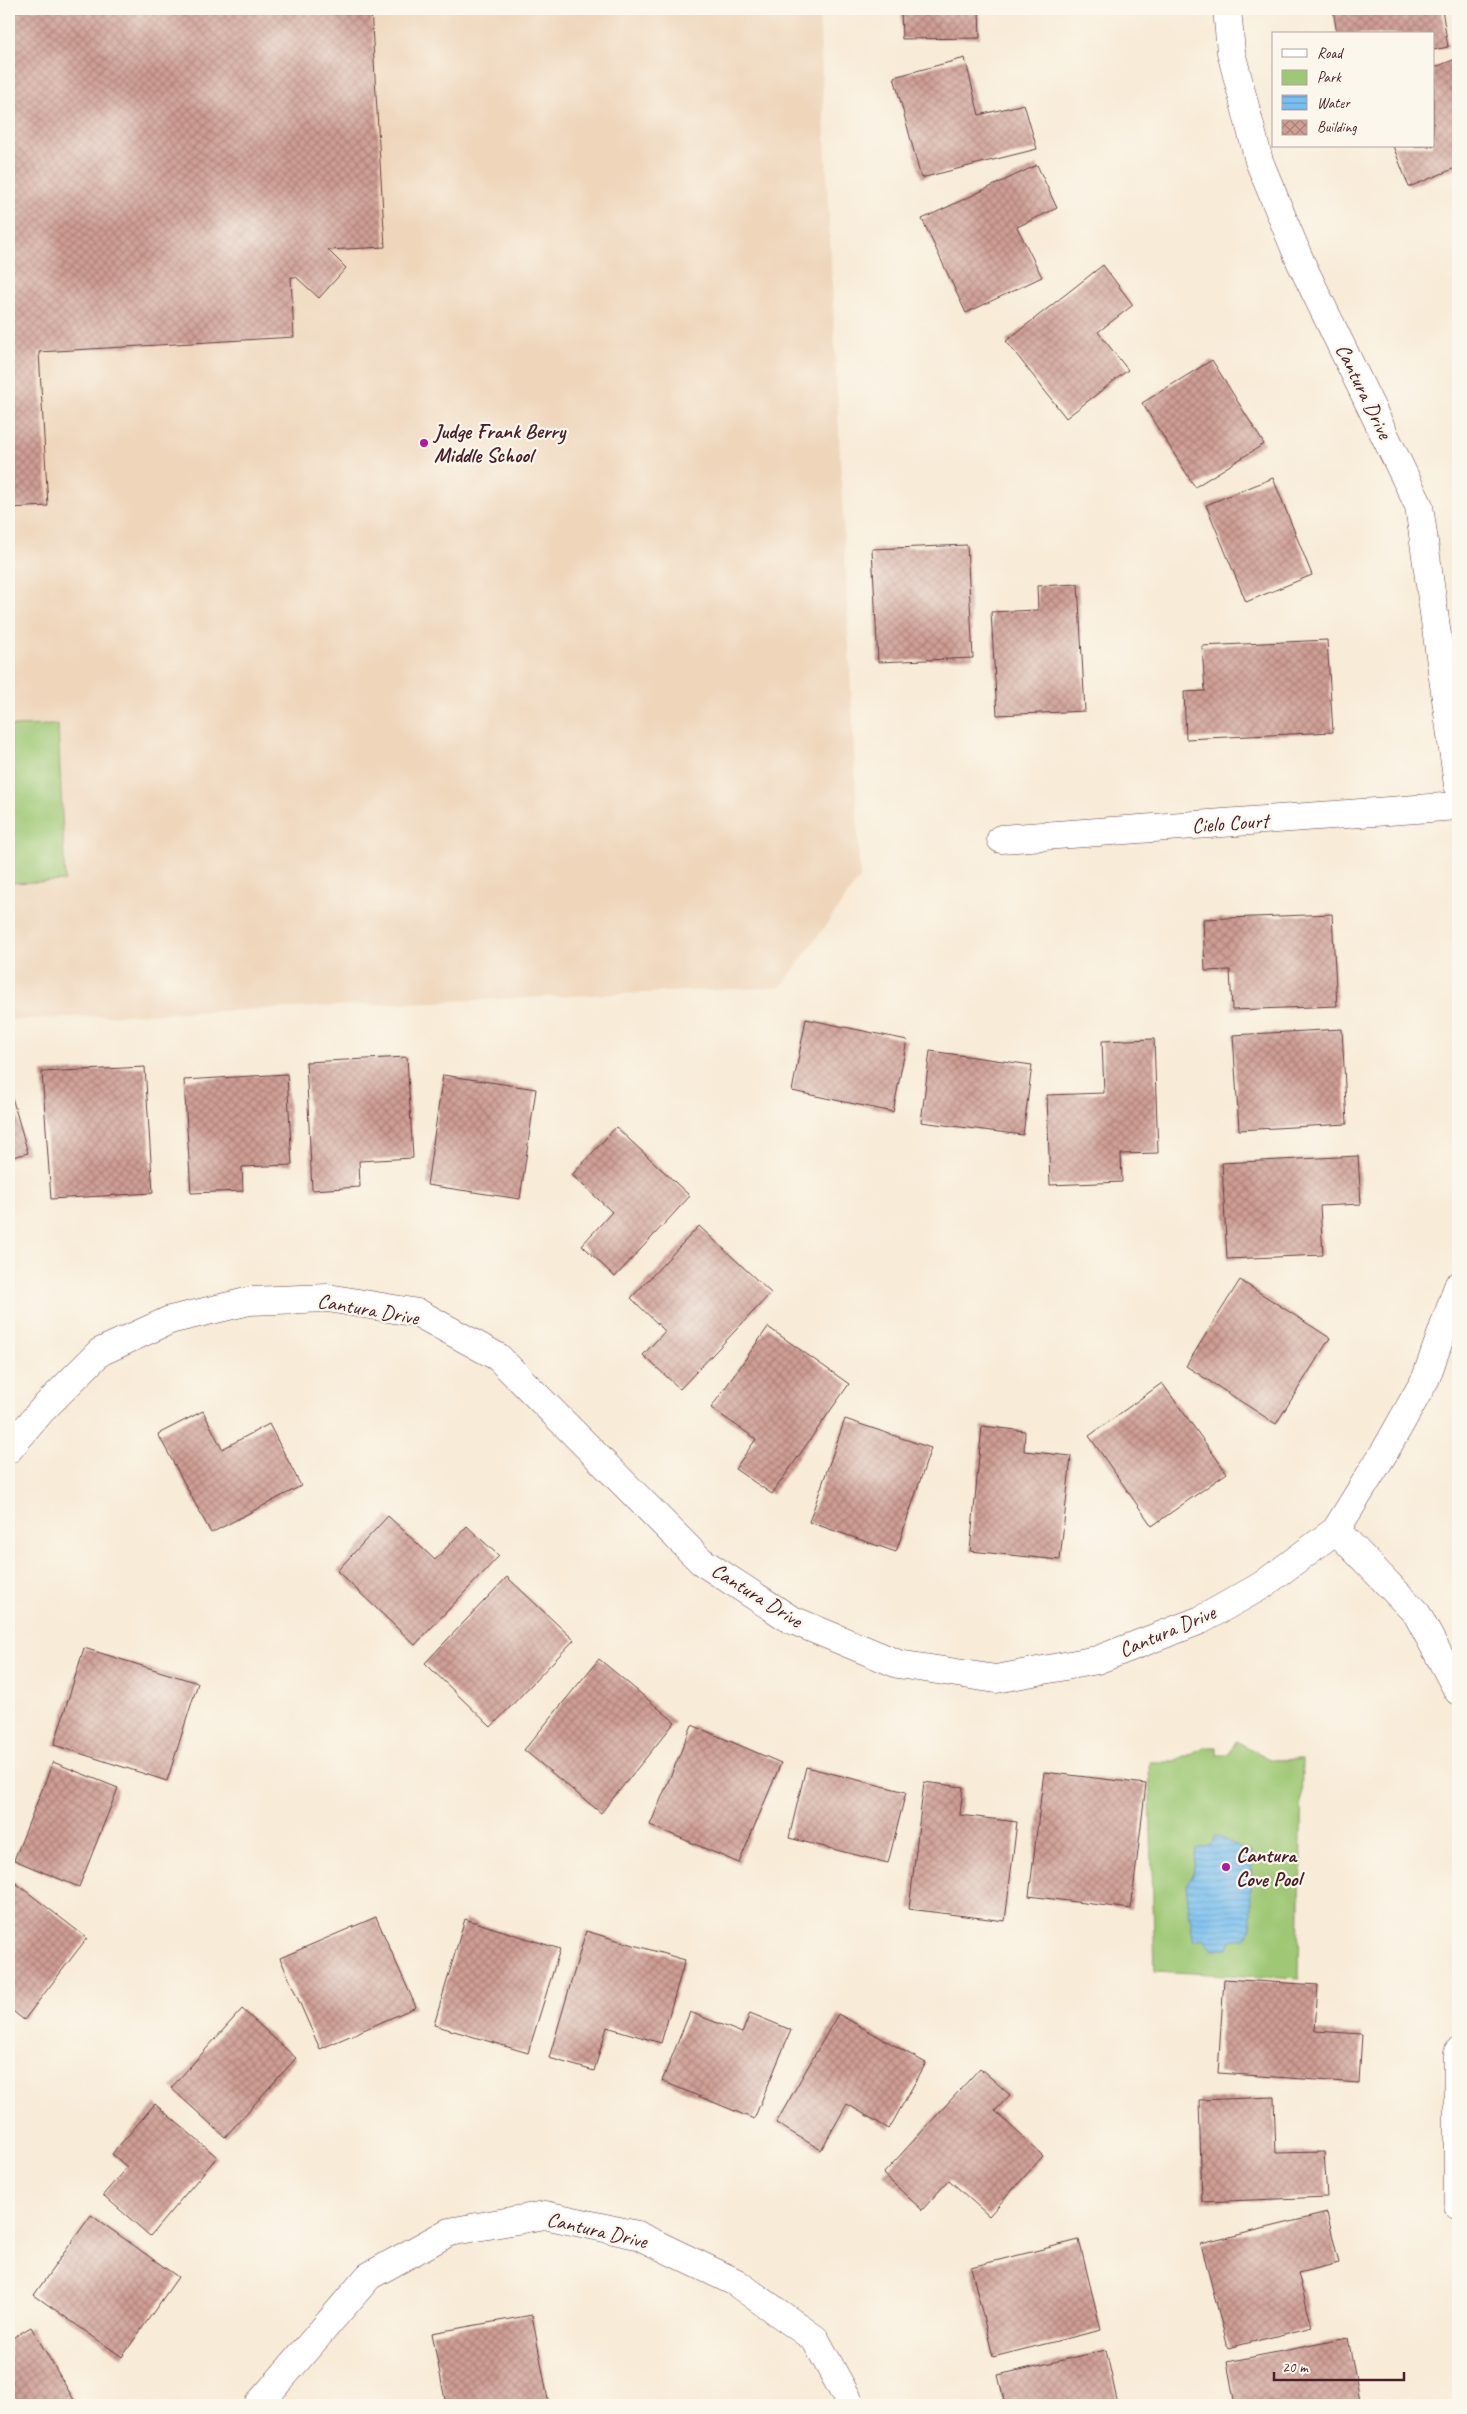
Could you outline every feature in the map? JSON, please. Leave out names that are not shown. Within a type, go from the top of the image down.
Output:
[{"type":"street","name":"Cantura Drive","points":[[1227,9],[1231,52],[1259,161],[1301,263],[1419,506],[1458,785]]},
{"type":"street","name":"Cielo Court","points":[[1001,840],[1458,806]]},
{"type":"street","name":"Cantura Drive","points":[[9,1449],[42,1410],[100,1352],[170,1320],[250,1301],[328,1298],[418,1313],[498,1356],[701,1561],[790,1619],[898,1664],[996,1679],[1097,1660],[1201,1620],[1261,1586],[1336,1530],[1385,1452],[1426,1378],[1458,1286]]},
{"type":"street","points":[[1336,1530],[1417,1614],[1458,1692]]},
{"type":"street","points":[[1458,2052],[1458,2204]]},
{"type":"street","name":"Cantura Drive","points":[[258,2405],[369,2276],[450,2232],[545,2215],[637,2235],[735,2282],[815,2340],[851,2405]]},
{"type":"shaded area","name":"Judge Frank Berry Middle School","points":[[9,9],[819,9],[860,878],[781,987],[9,1020]]},
{"type":"green space","points":[[58,725],[65,881],[9,883],[9,726]]},
{"type":"green space","name":"Cantura Cove Pool","points":[[1236,1741],[1272,1760],[1302,1759],[1299,1979],[1155,1971],[1149,1762],[1174,1762],[1204,1747],[1217,1747],[1217,1755],[1229,1755]]},
{"type":"water","points":[[1215,1836],[1251,1851],[1251,1928],[1245,1938],[1231,1940],[1228,1948],[1212,1949],[1204,1938],[1193,1940],[1186,1884],[1193,1875],[1196,1849],[1211,1845]]},
{"type":"building","points":[[9,9],[371,9],[385,247],[328,250],[346,268],[319,298],[296,277],[291,277],[294,337],[39,352],[48,506],[9,508]]},
{"type":"building","points":[[901,9],[979,9],[980,38],[902,39]]},
{"type":"building","points":[[1333,9],[1442,9],[1448,47],[1434,50],[1434,32],[1337,32]]},
{"type":"building","points":[[965,58],[979,115],[1024,104],[1037,149],[921,178],[894,77]]},
{"type":"building","points":[[1458,58],[1458,167],[1409,187],[1394,148],[1434,148],[1434,68]]},
{"type":"building","points":[[1037,165],[1057,208],[1017,227],[1042,277],[966,313],[922,219]]},
{"type":"building","points":[[1103,265],[1133,305],[1098,332],[1128,370],[1066,418],[1006,341]]},
{"type":"building","points":[[1212,360],[1264,444],[1195,487],[1142,403]]},
{"type":"building","points":[[1273,478],[1312,575],[1246,602],[1206,505]]},
{"type":"building","points":[[967,545],[973,658],[878,662],[872,549]]},
{"type":"building","points":[[1078,584],[1085,711],[997,715],[991,612],[1038,610],[1037,586]]},
{"type":"building","points":[[1327,640],[1333,732],[1186,739],[1184,692],[1205,691],[1202,646]]},
{"type":"building","points":[[1332,914],[1337,1006],[1232,1010],[1230,970],[1205,971],[1203,919]]},
{"type":"building","points":[[806,1019],[907,1040],[893,1112],[792,1091]]},
{"type":"building","points":[[1342,1029],[1347,1124],[1239,1130],[1233,1035]]},
{"type":"building","points":[[1154,1039],[1158,1153],[1121,1154],[1122,1182],[1050,1185],[1047,1095],[1104,1093],[1102,1041]]},
{"type":"building","points":[[930,1051],[1032,1065],[1023,1135],[921,1122]]},
{"type":"building","points":[[407,1057],[413,1158],[359,1161],[360,1187],[312,1190],[306,1062]]},
{"type":"building","points":[[145,1067],[153,1193],[51,1199],[42,1072]]},
{"type":"building","points":[[287,1074],[292,1165],[242,1167],[243,1191],[191,1193],[184,1080]]},
{"type":"building","points":[[443,1075],[536,1089],[520,1199],[427,1185]]},
{"type":"building","points":[[9,1087],[28,1153],[9,1158]]},
{"type":"building","points":[[616,1127],[690,1196],[615,1277],[582,1245],[612,1212],[572,1175]]},
{"type":"building","points":[[1358,1156],[1361,1204],[1320,1206],[1323,1255],[1227,1259],[1222,1163]]},
{"type":"building","points":[[699,1226],[771,1293],[680,1389],[643,1355],[665,1331],[631,1298]]},
{"type":"building","points":[[1240,1280],[1330,1338],[1276,1424],[1186,1366]]},
{"type":"building","points":[[768,1327],[849,1384],[772,1494],[735,1469],[756,1439],[711,1408]]},
{"type":"building","points":[[1162,1383],[1227,1473],[1152,1526],[1089,1436]]},
{"type":"building","points":[[203,1411],[222,1449],[269,1424],[301,1486],[211,1533],[158,1434]]},
{"type":"building","points":[[845,1419],[931,1448],[896,1552],[809,1522]]},
{"type":"building","points":[[982,1426],[1025,1431],[1024,1451],[1071,1456],[1060,1560],[970,1551]]},
{"type":"building","points":[[388,1516],[435,1560],[467,1526],[499,1556],[415,1645],[337,1571]]},
{"type":"building","points":[[507,1577],[574,1640],[491,1727],[425,1663]]},
{"type":"building","points":[[84,1648],[198,1683],[167,1781],[54,1745]]},
{"type":"building","points":[[599,1659],[675,1722],[601,1813],[524,1750]]},
{"type":"building","points":[[692,1725],[781,1763],[739,1863],[650,1825]]},
{"type":"building","points":[[53,1762],[118,1788],[79,1887],[14,1860]]},
{"type":"building","points":[[806,1767],[906,1792],[888,1863],[789,1838]]},
{"type":"building","points":[[1044,1772],[1146,1784],[1131,1909],[1029,1896]]},
{"type":"building","points":[[924,1782],[963,1787],[960,1815],[1017,1822],[1005,1921],[909,1909]]},
{"type":"building","points":[[9,1878],[87,1938],[24,2020],[9,2008]]},
{"type":"building","points":[[376,1917],[416,2007],[320,2049],[280,1958]]},
{"type":"building","points":[[465,1919],[560,1949],[528,2053],[434,2025]]},
{"type":"building","points":[[586,1931],[685,1960],[661,2043],[607,2027],[594,2071],[549,2058]]},
{"type":"building","points":[[1224,1979],[1318,1985],[1315,2031],[1362,2034],[1359,2083],[1218,2073]]},
{"type":"building","points":[[242,2009],[296,2058],[225,2137],[171,2088]]},
{"type":"building","points":[[690,2012],[742,2033],[750,2013],[791,2030],[754,2119],[662,2081]]},
{"type":"building","points":[[838,2014],[926,2063],[889,2129],[847,2104],[821,2150],[776,2123]]},
{"type":"building","points":[[980,2068],[1010,2095],[995,2111],[1043,2156],[989,2216],[949,2180],[922,2210],[883,2174]]},
{"type":"building","points":[[1274,2097],[1276,2153],[1324,2152],[1327,2197],[1202,2202],[1199,2100]]},
{"type":"building","points":[[155,2104],[217,2157],[150,2236],[103,2195],[127,2167],[112,2154]]},
{"type":"building","points":[[1327,2213],[1339,2263],[1298,2273],[1312,2327],[1228,2348],[1201,2244]]},
{"type":"building","points":[[91,2215],[178,2277],[122,2357],[34,2295]]},
{"type":"building","points":[[1079,2240],[1101,2330],[993,2357],[971,2267]]},
{"type":"building","points":[[532,2315],[549,2405],[446,2405],[432,2333]]},
{"type":"building","points":[[31,2327],[77,2405],[9,2405],[9,2340]]},
{"type":"building","points":[[1348,2338],[1361,2405],[1235,2405],[1227,2362]]},
{"type":"building","points":[[1106,2350],[1118,2405],[1005,2405],[998,2375]]},
{"type":"place","name":"Judge Frank Berry Middle School","points":[[424,443]]},
{"type":"place","name":"Cantura Cove Pool","points":[[1226,1867]]}]
